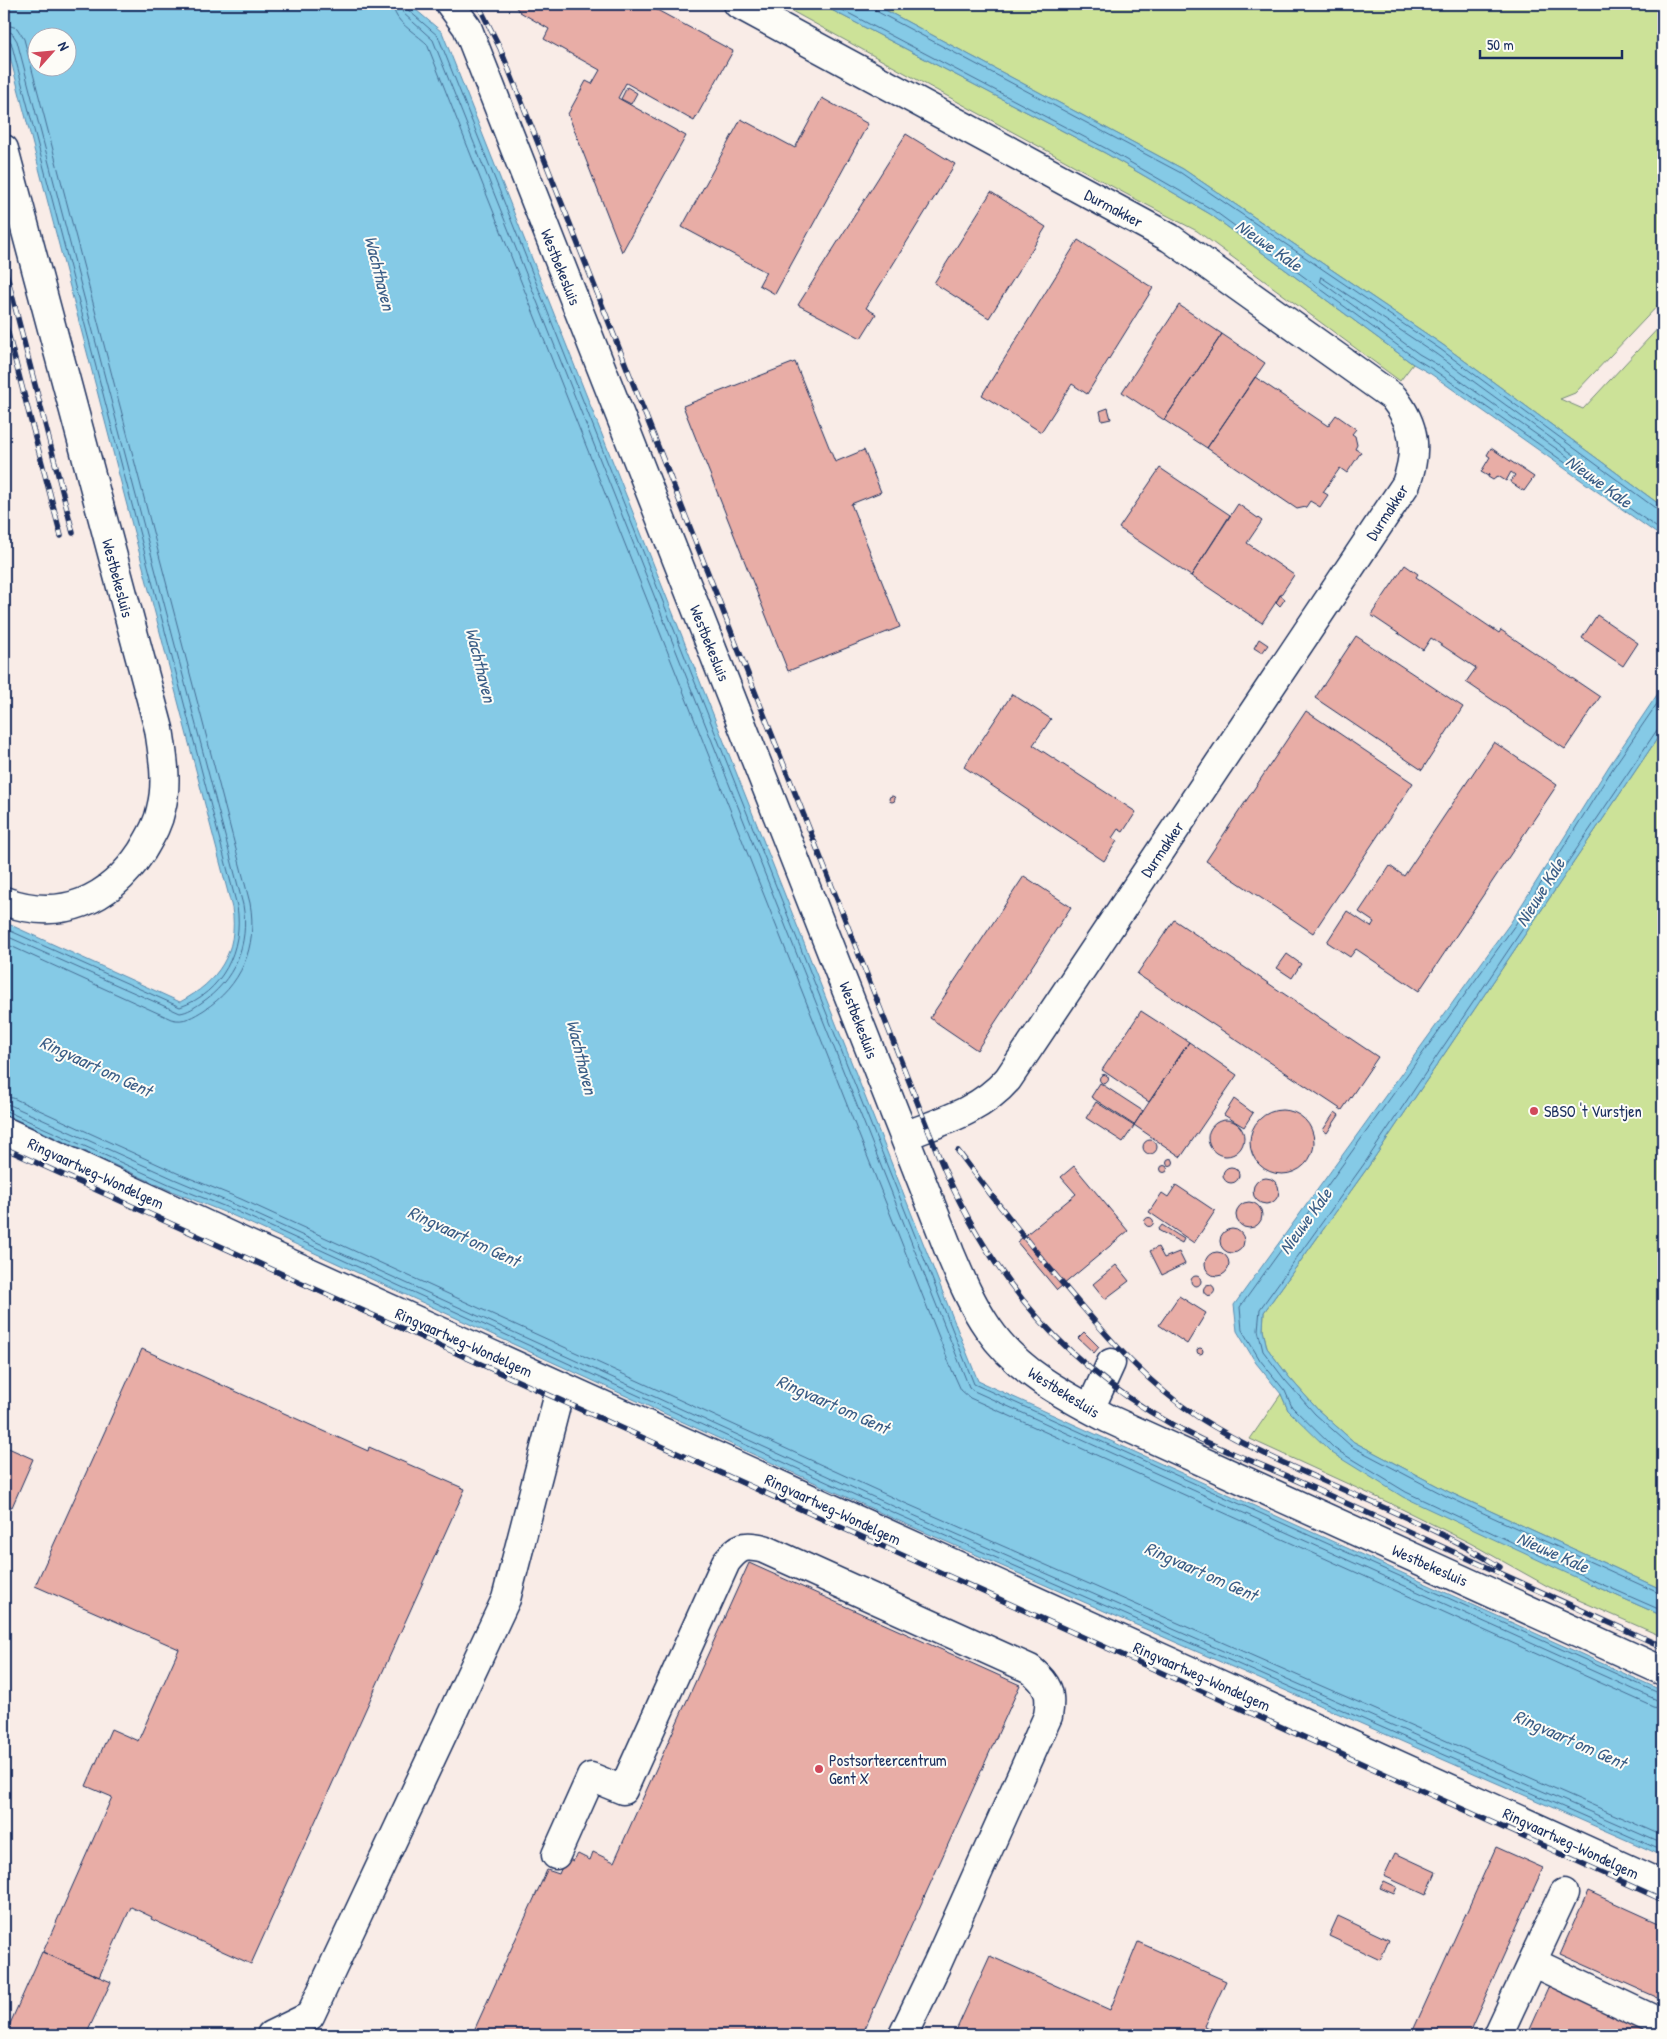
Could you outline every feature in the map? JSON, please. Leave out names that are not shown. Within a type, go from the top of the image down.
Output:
[{"type":"street","name":"Westbekesluis","points":[[450,4],[467,27],[959,1275],[988,1328],[1005,1349],[1036,1377],[1056,1391],[1090,1409],[1663,1671]]},
{"type":"street","name":"Durmakker","points":[[738,4],[1170,238],[1393,398],[1402,409],[1414,444],[1413,464],[1406,484],[1008,1079],[988,1099],[977,1106],[904,1136]]},
{"type":"street","name":"Westbekesluis","points":[[4,149],[159,729],[164,760],[165,786],[162,809],[156,829],[129,870],[109,888],[88,900],[67,908],[45,910],[23,908],[4,901]]},
{"type":"street","name":"Ringvaartweg-Wondelgem","points":[[4,1131],[245,1244],[1663,1885]]},
{"type":"street","points":[[1090,1409],[1112,1362]]},
{"type":"street","points":[[271,2035],[310,2016],[506,1599],[561,1386]]},
{"type":"street","points":[[556,1855],[591,1777],[623,1790],[726,1562],[737,1549],[750,1545],[764,1549],[1030,1669],[1045,1682],[1051,1700],[1048,1716],[937,1964],[902,2035]]},
{"type":"street","points":[[1498,2035],[1564,1893]]},
{"type":"street","points":[[1532,1962],[1663,2024]]},
{"type":"green space","points":[[779,4],[820,4],[1105,153],[1210,214],[1413,364],[1400,381],[1197,231]]},
{"type":"green space","points":[[874,4],[1663,4],[1663,300],[1575,393],[1560,399],[1583,409],[1663,323],[1663,420],[1658,434],[1663,448],[1663,507],[1443,345],[1183,169]]},
{"type":"green space","name":"SBSO 't Vurstjen","points":[[1663,730],[1663,1590],[1449,1492],[1354,1442],[1318,1410],[1289,1377],[1267,1348],[1263,1330],[1264,1312],[1368,1167]]},
{"type":"green space","points":[[1281,1394],[1288,1410],[1588,1583],[1663,1616],[1663,1637],[1549,1587],[1470,1543],[1396,1506],[1250,1439]]},
{"type":"water","points":[[4,4],[409,4],[442,32],[978,1381],[1663,1691],[1663,1856],[890,1517],[234,1216],[169,1190],[4,1114],[4,922],[180,1002],[205,985],[223,964],[229,952],[232,938],[232,908],[4,34]]},
{"type":"water","name":"Nieuwe Kale","points":[[820,4],[874,4],[1183,169],[1443,345],[1663,507],[1663,538],[1431,374],[1413,364],[1210,214],[1105,153]]},
{"type":"water","name":"Nieuwe Kale","points":[[1663,686],[1663,730],[1368,1167],[1264,1312],[1263,1330],[1267,1348],[1289,1377],[1318,1410],[1354,1442],[1449,1492],[1663,1590],[1663,1616],[1403,1497],[1332,1453],[1288,1410],[1281,1394],[1256,1363],[1237,1331],[1234,1305],[1511,922],[1609,766]]},
{"type":"building","points":[[513,4],[646,4],[733,51],[694,121],[626,83],[618,98],[686,136],[622,252],[568,114],[586,81],[592,84],[600,70],[544,39],[549,29],[520,12]]},
{"type":"building","points":[[627,87],[637,93],[631,104],[621,99]]},
{"type":"building","points":[[822,98],[868,124],[775,294],[759,285],[766,272],[682,227],[741,119],[795,148]]},
{"type":"building","points":[[906,134],[955,164],[866,308],[876,314],[861,338],[798,305]]},
{"type":"building","points":[[991,192],[1046,227],[989,318],[934,283]]},
{"type":"building","points":[[1078,240],[1153,288],[1087,394],[1072,384],[1041,432],[982,395]]},
{"type":"building","points":[[1179,305],[1222,334],[1164,420],[1122,392]]},
{"type":"building","points":[[1222,334],[1265,363],[1207,448],[1164,420]]},
{"type":"building","points":[[795,362],[835,462],[864,450],[881,492],[851,504],[900,627],[788,671],[683,406]]},
{"type":"building","points":[[1255,377],[1328,426],[1336,415],[1356,429],[1352,434],[1355,436],[1357,445],[1355,449],[1361,452],[1347,473],[1340,468],[1323,492],[1328,495],[1320,507],[1310,501],[1306,507],[1297,509],[1207,448]]},
{"type":"building","points":[[1108,408],[1111,419],[1102,421],[1100,411]]},
{"type":"building","points":[[1491,448],[1534,477],[1524,491],[1510,482],[1515,475],[1511,472],[1506,481],[1498,476],[1493,480],[1488,477],[1489,474],[1488,476],[1481,472],[1490,457],[1487,455]]},
{"type":"building","points":[[1160,468],[1230,515],[1191,576],[1119,528]]},
{"type":"building","points":[[1238,504],[1262,521],[1247,543],[1294,575],[1262,623],[1191,576]]},
{"type":"building","points":[[1405,565],[1418,574],[1416,577],[1499,633],[1501,630],[1600,697],[1565,749],[1466,682],[1476,668],[1431,638],[1423,650],[1371,615]]},
{"type":"building","points":[[1280,595],[1285,599],[1280,606],[1276,602]]},
{"type":"building","points":[[1597,615],[1638,643],[1623,666],[1582,638]]},
{"type":"building","points":[[1356,636],[1463,707],[1422,770],[1315,698]]},
{"type":"building","points":[[1259,639],[1268,645],[1262,653],[1254,648]]},
{"type":"building","points":[[1012,694],[1051,719],[1033,745],[1136,812],[1123,832],[1118,829],[1112,838],[1117,841],[1104,861],[964,767]]},
{"type":"building","points":[[1306,711],[1413,783],[1313,933],[1206,861]]},
{"type":"building","points":[[1494,742],[1557,785],[1419,991],[1356,949],[1350,957],[1327,942],[1347,911],[1371,927],[1374,922],[1359,912],[1390,866],[1404,876]]},
{"type":"building","points":[[892,796],[895,799],[892,802],[889,799]]},
{"type":"building","points":[[1024,876],[1071,907],[977,1050],[930,1018]]},
{"type":"building","points":[[1174,920],[1378,1057],[1342,1110],[1137,974]]},
{"type":"building","points":[[1287,954],[1301,964],[1292,978],[1277,968]]},
{"type":"building","points":[[1141,1011],[1189,1042],[1149,1102],[1102,1070]]},
{"type":"building","points":[[1189,1042],[1237,1075],[1181,1157],[1134,1125]]},
{"type":"building","points":[[1104,1074],[1109,1079],[1104,1084],[1099,1079]]},
{"type":"building","points":[[1100,1083],[1143,1111],[1134,1125],[1091,1097]]},
{"type":"building","points":[[1234,1099],[1253,1113],[1244,1127],[1224,1115]]},
{"type":"building","points":[[1096,1102],[1134,1126],[1123,1142],[1086,1118]]},
{"type":"building","points":[[1276,1110],[1288,1110],[1305,1119],[1312,1130],[1314,1142],[1312,1154],[1305,1165],[1288,1174],[1276,1174],[1264,1169],[1255,1160],[1250,1148],[1250,1136],[1255,1124],[1264,1115]]},
{"type":"building","points":[[1335,1112],[1339,1115],[1327,1133],[1323,1130]]},
{"type":"building","points":[[1226,1120],[1233,1121],[1239,1125],[1243,1131],[1243,1145],[1239,1151],[1233,1155],[1226,1156],[1219,1155],[1213,1151],[1209,1145],[1208,1138],[1209,1131],[1213,1125],[1219,1121]]},
{"type":"building","points":[[1150,1140],[1155,1142],[1157,1147],[1155,1152],[1150,1154],[1145,1152],[1143,1147],[1145,1142]]},
{"type":"building","points":[[1170,1158],[1174,1162],[1170,1166],[1166,1162]]},
{"type":"building","points":[[1074,1166],[1128,1231],[1057,1290],[1017,1242],[1076,1194],[1061,1177]]},
{"type":"building","points":[[1164,1166],[1167,1169],[1164,1172],[1161,1169]]},
{"type":"building","points":[[1231,1167],[1237,1169],[1239,1175],[1237,1181],[1231,1183],[1225,1181],[1223,1175],[1225,1169]]},
{"type":"building","points":[[1266,1178],[1275,1182],[1279,1191],[1275,1200],[1266,1204],[1257,1200],[1253,1191],[1257,1182]]},
{"type":"building","points":[[1176,1185],[1215,1211],[1194,1243],[1149,1212],[1162,1193],[1168,1197]]},
{"type":"building","points":[[1249,1202],[1258,1206],[1262,1215],[1258,1224],[1249,1228],[1240,1224],[1236,1215],[1240,1206]]},
{"type":"building","points":[[1149,1217],[1154,1222],[1149,1227],[1144,1222]]},
{"type":"building","points":[[1162,1225],[1184,1239],[1182,1243],[1158,1230]]},
{"type":"building","points":[[1232,1229],[1241,1232],[1244,1241],[1241,1250],[1232,1253],[1223,1250],[1220,1241],[1223,1232]]},
{"type":"building","points":[[1158,1247],[1164,1258],[1179,1252],[1185,1264],[1162,1275],[1150,1251]]},
{"type":"building","points":[[1217,1252],[1222,1253],[1228,1259],[1228,1269],[1222,1275],[1217,1276],[1212,1275],[1206,1269],[1205,1264],[1206,1259],[1212,1253]]},
{"type":"building","points":[[1116,1265],[1129,1281],[1105,1299],[1093,1284]]},
{"type":"building","points":[[1194,1276],[1198,1276],[1201,1281],[1200,1285],[1194,1286],[1191,1283],[1191,1279]]},
{"type":"building","points":[[1207,1285],[1211,1285],[1214,1290],[1213,1294],[1207,1295],[1204,1292],[1204,1288]]},
{"type":"building","points":[[1179,1296],[1206,1313],[1187,1344],[1159,1325]]},
{"type":"building","points":[[1084,1332],[1099,1347],[1094,1353],[1078,1338]]},
{"type":"building","points":[[1200,1348],[1203,1351],[1200,1354],[1197,1351]]},
{"type":"building","points":[[142,1349],[368,1451],[369,1447],[465,1489],[251,1964],[151,1919],[152,1917],[131,1907],[99,1977],[43,1952],[112,1797],[86,1786],[111,1729],[138,1741],[179,1649],[35,1586]]},
{"type":"building","points":[[4,1446],[33,1459],[12,1507],[4,1503]]},
{"type":"building","name":"Postsorteercentrum Gent X","points":[[749,1563],[1020,1685],[862,2035],[472,2035],[547,1870],[559,1874],[566,1857],[573,1861],[578,1854],[590,1860],[593,1852],[614,1862]]},
{"type":"building","points":[[1496,1847],[1543,1868],[1468,2035],[1411,2035]]},
{"type":"building","points":[[1395,1853],[1436,1872],[1426,1895],[1384,1876]]},
{"type":"building","points":[[1384,1881],[1397,1887],[1394,1894],[1380,1888]]},
{"type":"building","points":[[1588,1891],[1663,1925],[1663,2000],[1560,1954]]},
{"type":"building","points":[[1338,1916],[1389,1940],[1380,1960],[1329,1936]]},
{"type":"building","points":[[1138,1942],[1226,1981],[1205,2026],[1225,2035],[954,2035],[990,1956],[1110,2010]]},
{"type":"building","points":[[42,1952],[111,1982],[86,2035],[5,2035]]},
{"type":"building","points":[[1550,1984],[1661,2035],[1527,2035]]},
{"type":"railway","points":[[478,4],[500,48],[519,95],[937,1152],[958,1198],[982,1241],[1008,1281],[1038,1318],[1072,1352],[1109,1383],[1149,1411],[1210,1444],[1294,1479],[1663,1647]]},
{"type":"railway","points":[[4,264],[73,533]]},
{"type":"railway","points":[[4,318],[61,536]]},
{"type":"railway","points":[[4,1148],[1663,1900]]},
{"type":"railway","points":[[958,1151],[1058,1278],[1131,1361],[1163,1391],[1198,1417],[1234,1438],[1310,1475],[1426,1527],[1500,1567]]},
{"type":"place","name":"SBSO 't Vurstjen","points":[[1534,1111]]},
{"type":"place","name":"Postsorteercentrum Gent X","points":[[819,1769]]},
{"type":"water label","name":"Wachthaven","points":[[380,273]]},
{"type":"water label","name":"Wachthaven","points":[[481,665]]},
{"type":"water label","name":"Wachthaven","points":[[582,1057]]},
{"type":"water label","name":"Ringvaart om Gent","points":[[96,1066]]},
{"type":"water label","name":"Ringvaart om Gent","points":[[464,1236]]},
{"type":"water label","name":"Ringvaart om Gent","points":[[833,1404]]},
{"type":"water label","name":"Ringvaart om Gent","points":[[1201,1571]]},
{"type":"water label","name":"Ringvaart om Gent","points":[[1570,1739]]}]
